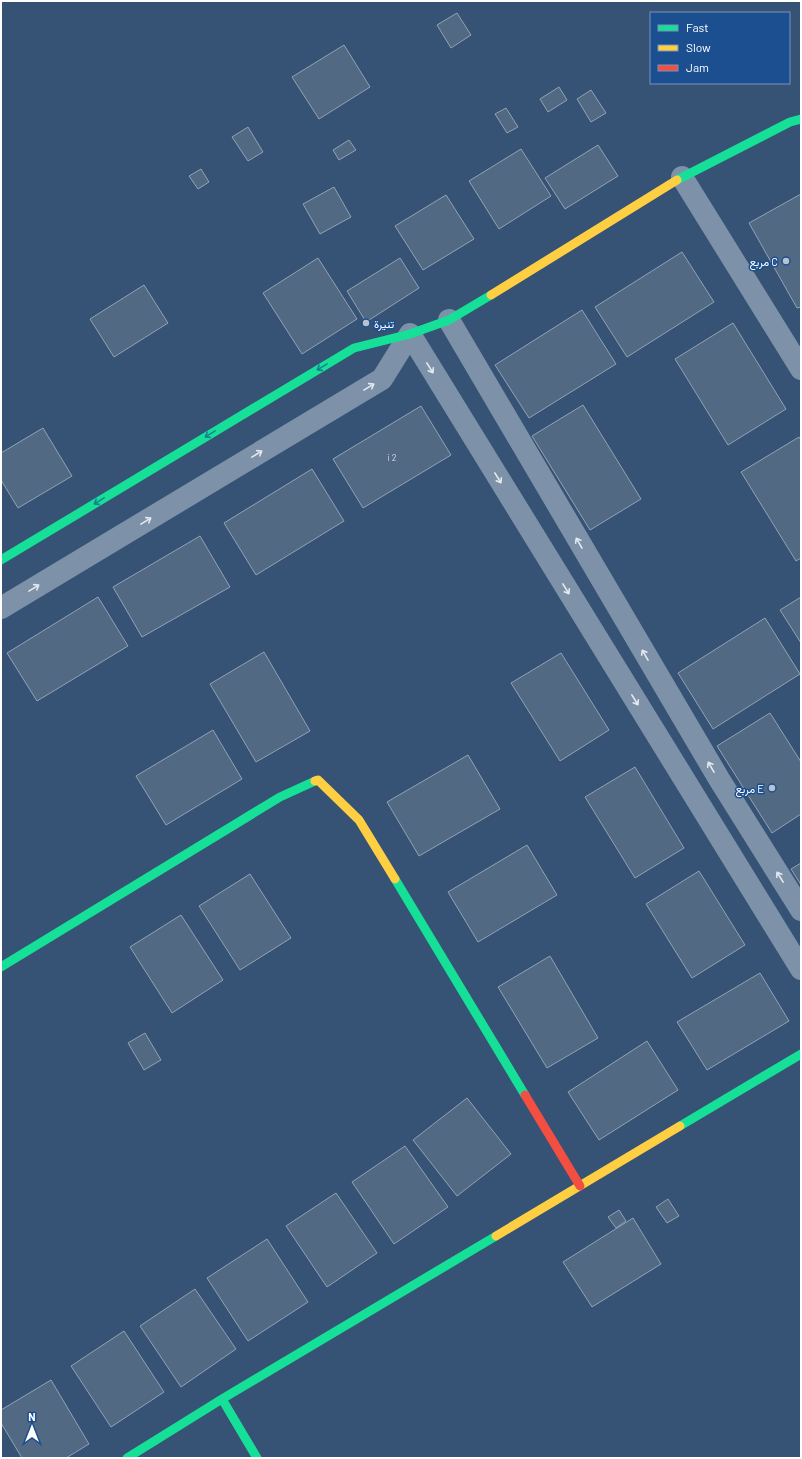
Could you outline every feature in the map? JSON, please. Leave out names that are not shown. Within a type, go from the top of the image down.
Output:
[{"type":"street","points":[[1,560],[354,348],[410,334],[448,320],[682,177],[790,122],[801,119]]},
{"type":"street","points":[[682,177],[801,369]]},
{"type":"street","points":[[448,320],[719,779],[801,910]]},
{"type":"street","points":[[1,608],[382,379],[410,334]]},
{"type":"street","points":[[410,334],[801,969]]},
{"type":"street","points":[[1,967],[280,797],[318,780],[359,820],[580,1186]]},
{"type":"street","points":[[128,1458],[222,1399],[801,1054]]},
{"type":"street","points":[[222,1399],[257,1458]]},
{"type":"building","points":[[457,13],[471,35],[451,48],[437,25]]},
{"type":"building","points":[[344,45],[370,87],[319,119],[292,77]]},
{"type":"building","points":[[559,87],[567,100],[548,112],[540,99]]},
{"type":"building","points":[[591,90],[606,113],[591,122],[577,99]]},
{"type":"building","points":[[506,108],[518,127],[507,133],[495,114]]},
{"type":"building","points":[[248,127],[263,152],[248,161],[232,137]]},
{"type":"building","points":[[349,140],[356,150],[339,160],[333,150]]},
{"type":"building","points":[[598,145],[618,176],[565,209],[545,178]]},
{"type":"building","points":[[521,149],[551,196],[499,229],[469,181]]},
{"type":"building","points":[[201,169],[209,182],[198,189],[189,176]]},
{"type":"building","points":[[334,187],[351,217],[320,234],[303,204]]},
{"type":"building","name":"مربع C","points":[[801,194],[801,307],[797,308],[749,223]]},
{"type":"building","points":[[446,195],[474,239],[423,270],[395,226]]},
{"type":"building","points":[[682,252],[714,302],[627,357],[595,307]]},
{"type":"building","points":[[318,258],[357,319],[302,354],[263,293]]},
{"type":"building","points":[[400,258],[419,288],[366,322],[347,291]]},
{"type":"building","points":[[144,285],[168,323],[114,357],[90,319]]},
{"type":"building","points":[[582,310],[616,364],[529,418],[495,365]]},
{"type":"building","points":[[733,323],[786,409],[728,445],[675,359]]},
{"type":"building","points":[[583,405],[641,499],[590,530],[532,436]]},
{"type":"building","points":[[421,406],[451,455],[363,508],[333,459]]},
{"type":"building","points":[[43,428],[72,476],[18,508],[1,480],[1,453]]},
{"type":"building","points":[[799,437],[801,440],[801,558],[796,561],[741,472]]},
{"type":"building","points":[[312,469],[344,521],[256,575],[224,523]]},
{"type":"building","points":[[200,536],[230,587],[142,637],[113,587]]},
{"type":"building","points":[[98,597],[128,646],[37,701],[7,653]]},
{"type":"building","points":[[801,597],[801,643],[780,610]]},
{"type":"building","points":[[765,618],[800,674],[713,729],[678,673]]},
{"type":"building","points":[[264,652],[310,731],[256,762],[210,684]]},
{"type":"building","points":[[561,653],[609,730],[560,761],[511,683]]},
{"type":"building","name":"مربع E","points":[[770,713],[801,762],[801,814],[772,833],[717,746]]},
{"type":"building","points":[[213,730],[242,779],[166,825],[136,776]]},
{"type":"building","points":[[468,755],[500,809],[419,856],[387,802]]},
{"type":"building","points":[[635,767],[684,848],[635,878],[585,797]]},
{"type":"building","points":[[527,845],[557,895],[478,942],[448,892]]},
{"type":"building","points":[[801,863],[801,885],[791,869]]},
{"type":"building","points":[[699,871],[745,945],[692,978],[646,904]]},
{"type":"building","points":[[250,874],[291,938],[240,970],[199,906]]},
{"type":"building","points":[[181,915],[223,980],[172,1013],[130,947]]},
{"type":"building","points":[[550,956],[598,1038],[547,1068],[498,987]]},
{"type":"building","points":[[760,973],[789,1021],[707,1070],[677,1022]]},
{"type":"building","points":[[145,1033],[161,1060],[144,1070],[128,1043]]},
{"type":"building","points":[[647,1041],[678,1090],[599,1140],[568,1092]]},
{"type":"building","points":[[467,1098],[511,1154],[457,1196],[413,1140]]},
{"type":"building","points":[[405,1146],[448,1207],[394,1244],[352,1182]]},
{"type":"building","points":[[336,1193],[377,1253],[327,1287],[286,1226]]},
{"type":"building","points":[[668,1199],[679,1216],[667,1223],[656,1207]]},
{"type":"building","points":[[619,1210],[626,1221],[616,1228],[608,1217]]},
{"type":"building","points":[[633,1218],[661,1264],[592,1307],[563,1262]]},
{"type":"building","points":[[267,1239],[308,1302],[248,1341],[207,1278]]},
{"type":"building","points":[[195,1289],[236,1349],[181,1387],[140,1326]]},
{"type":"building","points":[[124,1331],[164,1392],[111,1427],[71,1366]]},
{"type":"building","points":[[51,1380],[89,1444],[66,1458],[22,1458],[1,1423],[1,1410]]},
{"type":"traffic: fast","points":[[677,180],[790,122],[801,119]]},
{"type":"traffic: fast","points":[[1,560],[354,348],[410,334],[449,320],[491,295]]},
{"type":"traffic: fast","points":[[1,967],[280,797],[315,781]]},
{"type":"traffic: fast","points":[[395,879],[525,1095]]},
{"type":"traffic: fast","points":[[680,1126],[801,1054]]},
{"type":"traffic: fast","points":[[127,1458],[222,1399],[496,1236]]},
{"type":"traffic: fast","points":[[222,1399],[257,1458]]},
{"type":"traffic: slow","points":[[491,295],[677,180]]},
{"type":"traffic: slow","points":[[315,781],[318,780],[359,820],[395,879]]},
{"type":"traffic: slow","points":[[496,1236],[680,1126]]},
{"type":"traffic: jam","points":[[525,1095],[580,1186]]},
{"type":"place","name":"مربع C","points":[[786,261]]},
{"type":"place","name":"تنيرة","points":[[366,323]]},
{"type":"place","name":"مربع E","points":[[772,788]]}]
